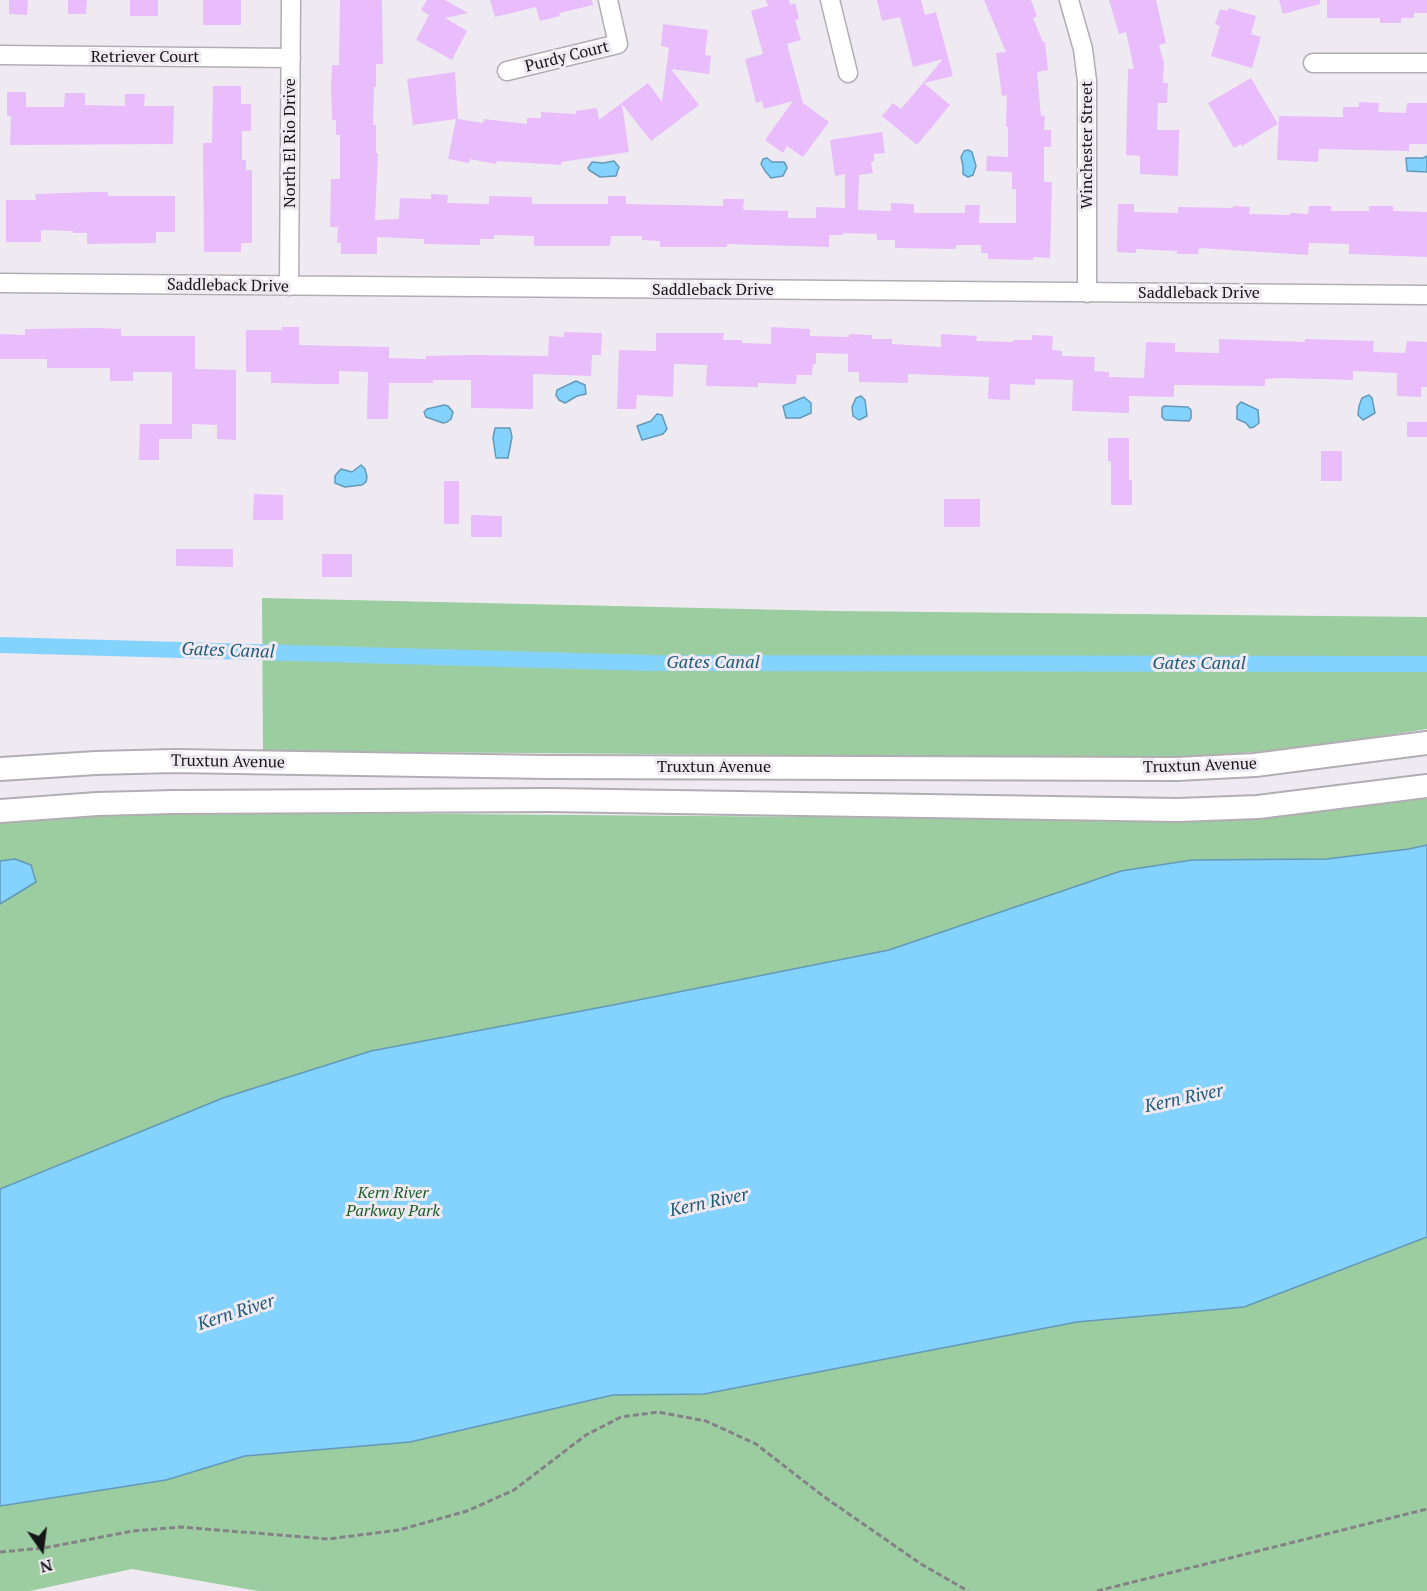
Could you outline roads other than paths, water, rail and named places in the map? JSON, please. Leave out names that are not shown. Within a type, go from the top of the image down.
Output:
[{"type":"main road","name":"Truxtun Avenue","points":[[0,769],[174,761],[547,767],[1177,769],[1255,765],[1427,743]]},
{"type":"main road","points":[[0,811],[97,804],[174,802],[539,800],[1178,810],[1258,807],[1427,786]]},
{"type":"street","name":"North El Rio Drive","points":[[289,286],[291,0]]},
{"type":"street","name":"Purdy Court","points":[[507,71],[618,44],[608,0]]},
{"type":"street","points":[[830,0],[848,73]]},
{"type":"street","name":"Winchester Street","points":[[1069,0],[1083,49],[1088,81],[1087,292]]},
{"type":"street","name":"Retriever Court","points":[[0,55],[291,58]]},
{"type":"street","points":[[1313,63],[1427,63]]},
{"type":"street","name":"Saddleback Drive","points":[[0,284],[1427,295]]},
{"type":"water","points":[[964,151],[972,152],[976,166],[973,175],[968,177],[963,174],[961,157]]},
{"type":"water","points":[[1427,156],[1427,172],[1407,171],[1406,158]]},
{"type":"water","points":[[767,158],[772,162],[784,162],[787,168],[783,176],[771,178],[761,164],[763,159]]},
{"type":"water","points":[[614,161],[619,167],[616,176],[600,177],[588,168],[592,162]]},
{"type":"water","points":[[576,381],[585,385],[586,394],[565,403],[559,400],[556,395],[557,390]]},
{"type":"water","points":[[1369,395],[1372,398],[1375,413],[1363,420],[1358,415],[1359,406],[1362,398]]},
{"type":"water","points":[[861,396],[865,400],[867,416],[859,420],[853,416],[852,407],[856,398]]},
{"type":"water","points":[[804,397],[811,403],[811,413],[800,418],[786,418],[783,406]]},
{"type":"water","points":[[1241,402],[1258,410],[1259,423],[1254,427],[1250,428],[1246,423],[1237,419],[1237,406]]},
{"type":"water","points":[[444,405],[453,412],[451,419],[447,422],[443,423],[426,417],[424,412],[427,409]]},
{"type":"water","points":[[1164,406],[1188,407],[1191,410],[1191,418],[1189,421],[1165,420],[1162,417]]},
{"type":"water","points":[[657,414],[662,415],[667,429],[663,434],[642,440],[637,426],[651,421]]},
{"type":"water","points":[[495,428],[510,428],[512,437],[508,458],[496,458],[493,438]]},
{"type":"water","points":[[361,465],[367,477],[366,482],[362,485],[345,487],[335,483],[335,476],[341,469],[352,472]]},
{"type":"water","name":"Kern River","points":[[1427,845],[1427,1237],[1244,1307],[1077,1322],[704,1394],[613,1395],[410,1442],[245,1456],[166,1480],[0,1506],[0,1189],[223,1098],[371,1051],[889,950],[1121,871],[1192,860],[1326,859]]},
{"type":"water","points":[[15,859],[31,865],[36,882],[0,904],[0,861]]},
{"type":"waterway","name":"Gates Canal","points":[[0,645],[650,663],[1427,664]]},
{"type":"park label","name":"Kern River Parkway Park","points":[[393,1202]]}]
